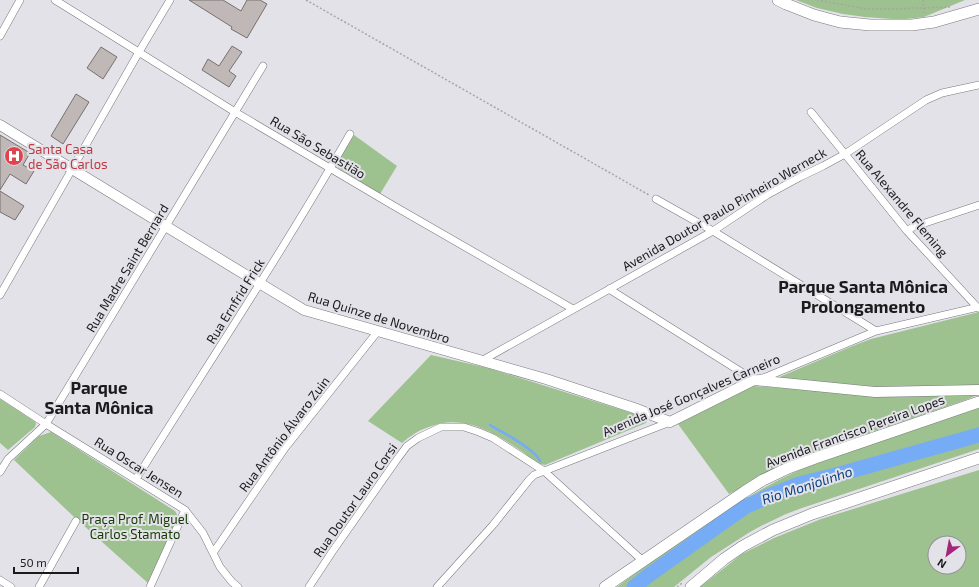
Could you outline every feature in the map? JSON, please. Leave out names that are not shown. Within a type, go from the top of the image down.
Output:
[{"type":"main road","points":[[778,0],[814,15],[840,22],[870,25],[934,22],[979,10]]},
{"type":"main road","name":"Rua Quinze de Novembro","points":[[0,125],[304,310],[546,379],[634,408],[670,422]]},
{"type":"main road","points":[[754,380],[875,392],[979,390]]},
{"type":"main road","name":"Avenida José Gonçalves Carneiro","points":[[670,422],[754,380]]},
{"type":"main road","name":"Avenida Francisco Pereira Lopes","points":[[605,587],[763,480],[788,468],[979,402]]},
{"type":"main road","points":[[691,587],[724,559],[743,546],[773,530],[820,512],[979,458]]},
{"type":"street","points":[[0,36],[20,0]]},
{"type":"street","name":"Rua São Sebastião","points":[[55,0],[235,112],[572,309]]},
{"type":"street","points":[[0,295],[170,0]]},
{"type":"street","name":"Rua Madre Saint Bernard","points":[[0,472],[8,459],[46,424],[263,66]]},
{"type":"street","name":"Avenida Doutor Paulo Pinheiro Werneck","points":[[483,360],[713,231],[767,195],[845,154],[926,100],[942,93],[979,85]]},
{"type":"street","name":"Rua Alexandre Fleming","points":[[811,112],[907,231],[978,308]]},
{"type":"street","name":"Rua Ernfrid Frick","points":[[136,479],[261,284],[350,134]]},
{"type":"street","points":[[656,199],[713,231],[876,331]]},
{"type":"street","points":[[907,231],[912,227],[979,205]]},
{"type":"street","points":[[609,289],[754,380]]},
{"type":"street","name":"Avenida José Gonçalves Carneiro","points":[[754,380],[766,377],[876,331],[978,308]]},
{"type":"street","name":"Rua Antônio Álvaro Zuin","points":[[213,553],[285,448],[378,331]]},
{"type":"street","name":"Rua Oscar Jensen","points":[[0,394],[186,510],[202,533],[220,567],[238,587]]},
{"type":"street","name":"Avenida José Gonçalves Carneiro","points":[[436,587],[493,525],[534,475],[670,422]]},
{"type":"street","name":"Rua Doutor Lauro Corsi","points":[[310,587],[332,552],[407,446],[429,432],[441,427],[453,426],[464,427],[479,432],[497,441],[544,471],[643,561]]},
{"type":"street","points":[[150,587],[186,510]]},
{"type":"street","points":[[39,587],[76,521]]},
{"type":"street","points":[[0,580],[11,587]]},
{"type":"path","points":[[306,0],[656,199]]},
{"type":"path","points":[[816,0],[867,9],[899,10],[956,6]]},
{"type":"path","points":[[923,1],[924,17]]},
{"type":"green space","points":[[796,0],[965,0],[924,17],[892,19],[843,14],[817,8]]},
{"type":"green space","points":[[354,135],[397,166],[380,194],[337,167],[337,163]]},
{"type":"green space","points":[[979,312],[979,386],[866,388],[777,378],[871,339]]},
{"type":"green space","points":[[431,355],[488,368],[638,415],[645,418],[647,421],[646,423],[545,465],[535,461],[487,430],[464,423],[452,422],[426,428],[413,434],[402,443],[368,421]]},
{"type":"green space","points":[[754,386],[860,394],[977,395],[805,455],[729,494],[678,424]]},
{"type":"green space","points":[[0,399],[36,423],[35,427],[8,450],[0,443]]},
{"type":"green space","points":[[979,408],[979,449],[786,514],[750,532],[711,557],[674,587],[617,587],[706,523],[777,481],[802,469],[908,431]]},
{"type":"green space","name":"Praça Prof. Miguel Carlos Stamato","points":[[51,432],[175,511],[178,516],[177,522],[149,584],[72,515],[14,460],[39,436]]},
{"type":"green space","points":[[979,470],[979,587],[700,587],[742,554],[774,538],[821,519]]},
{"type":"building","points":[[189,0],[223,0],[241,11],[247,0],[260,0],[267,4],[247,38],[231,29],[232,27]]},
{"type":"building","points":[[232,46],[242,52],[229,71],[236,76],[229,87],[202,70],[208,59],[219,66]]},
{"type":"building","points":[[101,47],[117,57],[103,79],[87,68]]},
{"type":"building","points":[[76,94],[89,102],[63,144],[51,136]]},
{"type":"building","name":"Santa Casa de São Carlos","points":[[0,135],[30,153],[23,165],[34,171],[26,184],[10,174],[0,190]]},
{"type":"building","name":"Santa Casa de São Carlos","points":[[0,191],[24,206],[15,220],[0,212]]},
{"type":"waterway","points":[[490,425],[532,451],[540,461]]},
{"type":"waterway","name":"Rio Monjolinho","points":[[634,587],[745,507],[769,496],[799,484],[979,435]]},
{"type":"place","name":"Santa Casa de São Carlos","points":[[14,156]]},
{"type":"district","name":"Parque Santa Mônica Prolongamento","points":[[863,296]]},
{"type":"district","name":"Parque Santa Mônica","points":[[99,397]]}]
